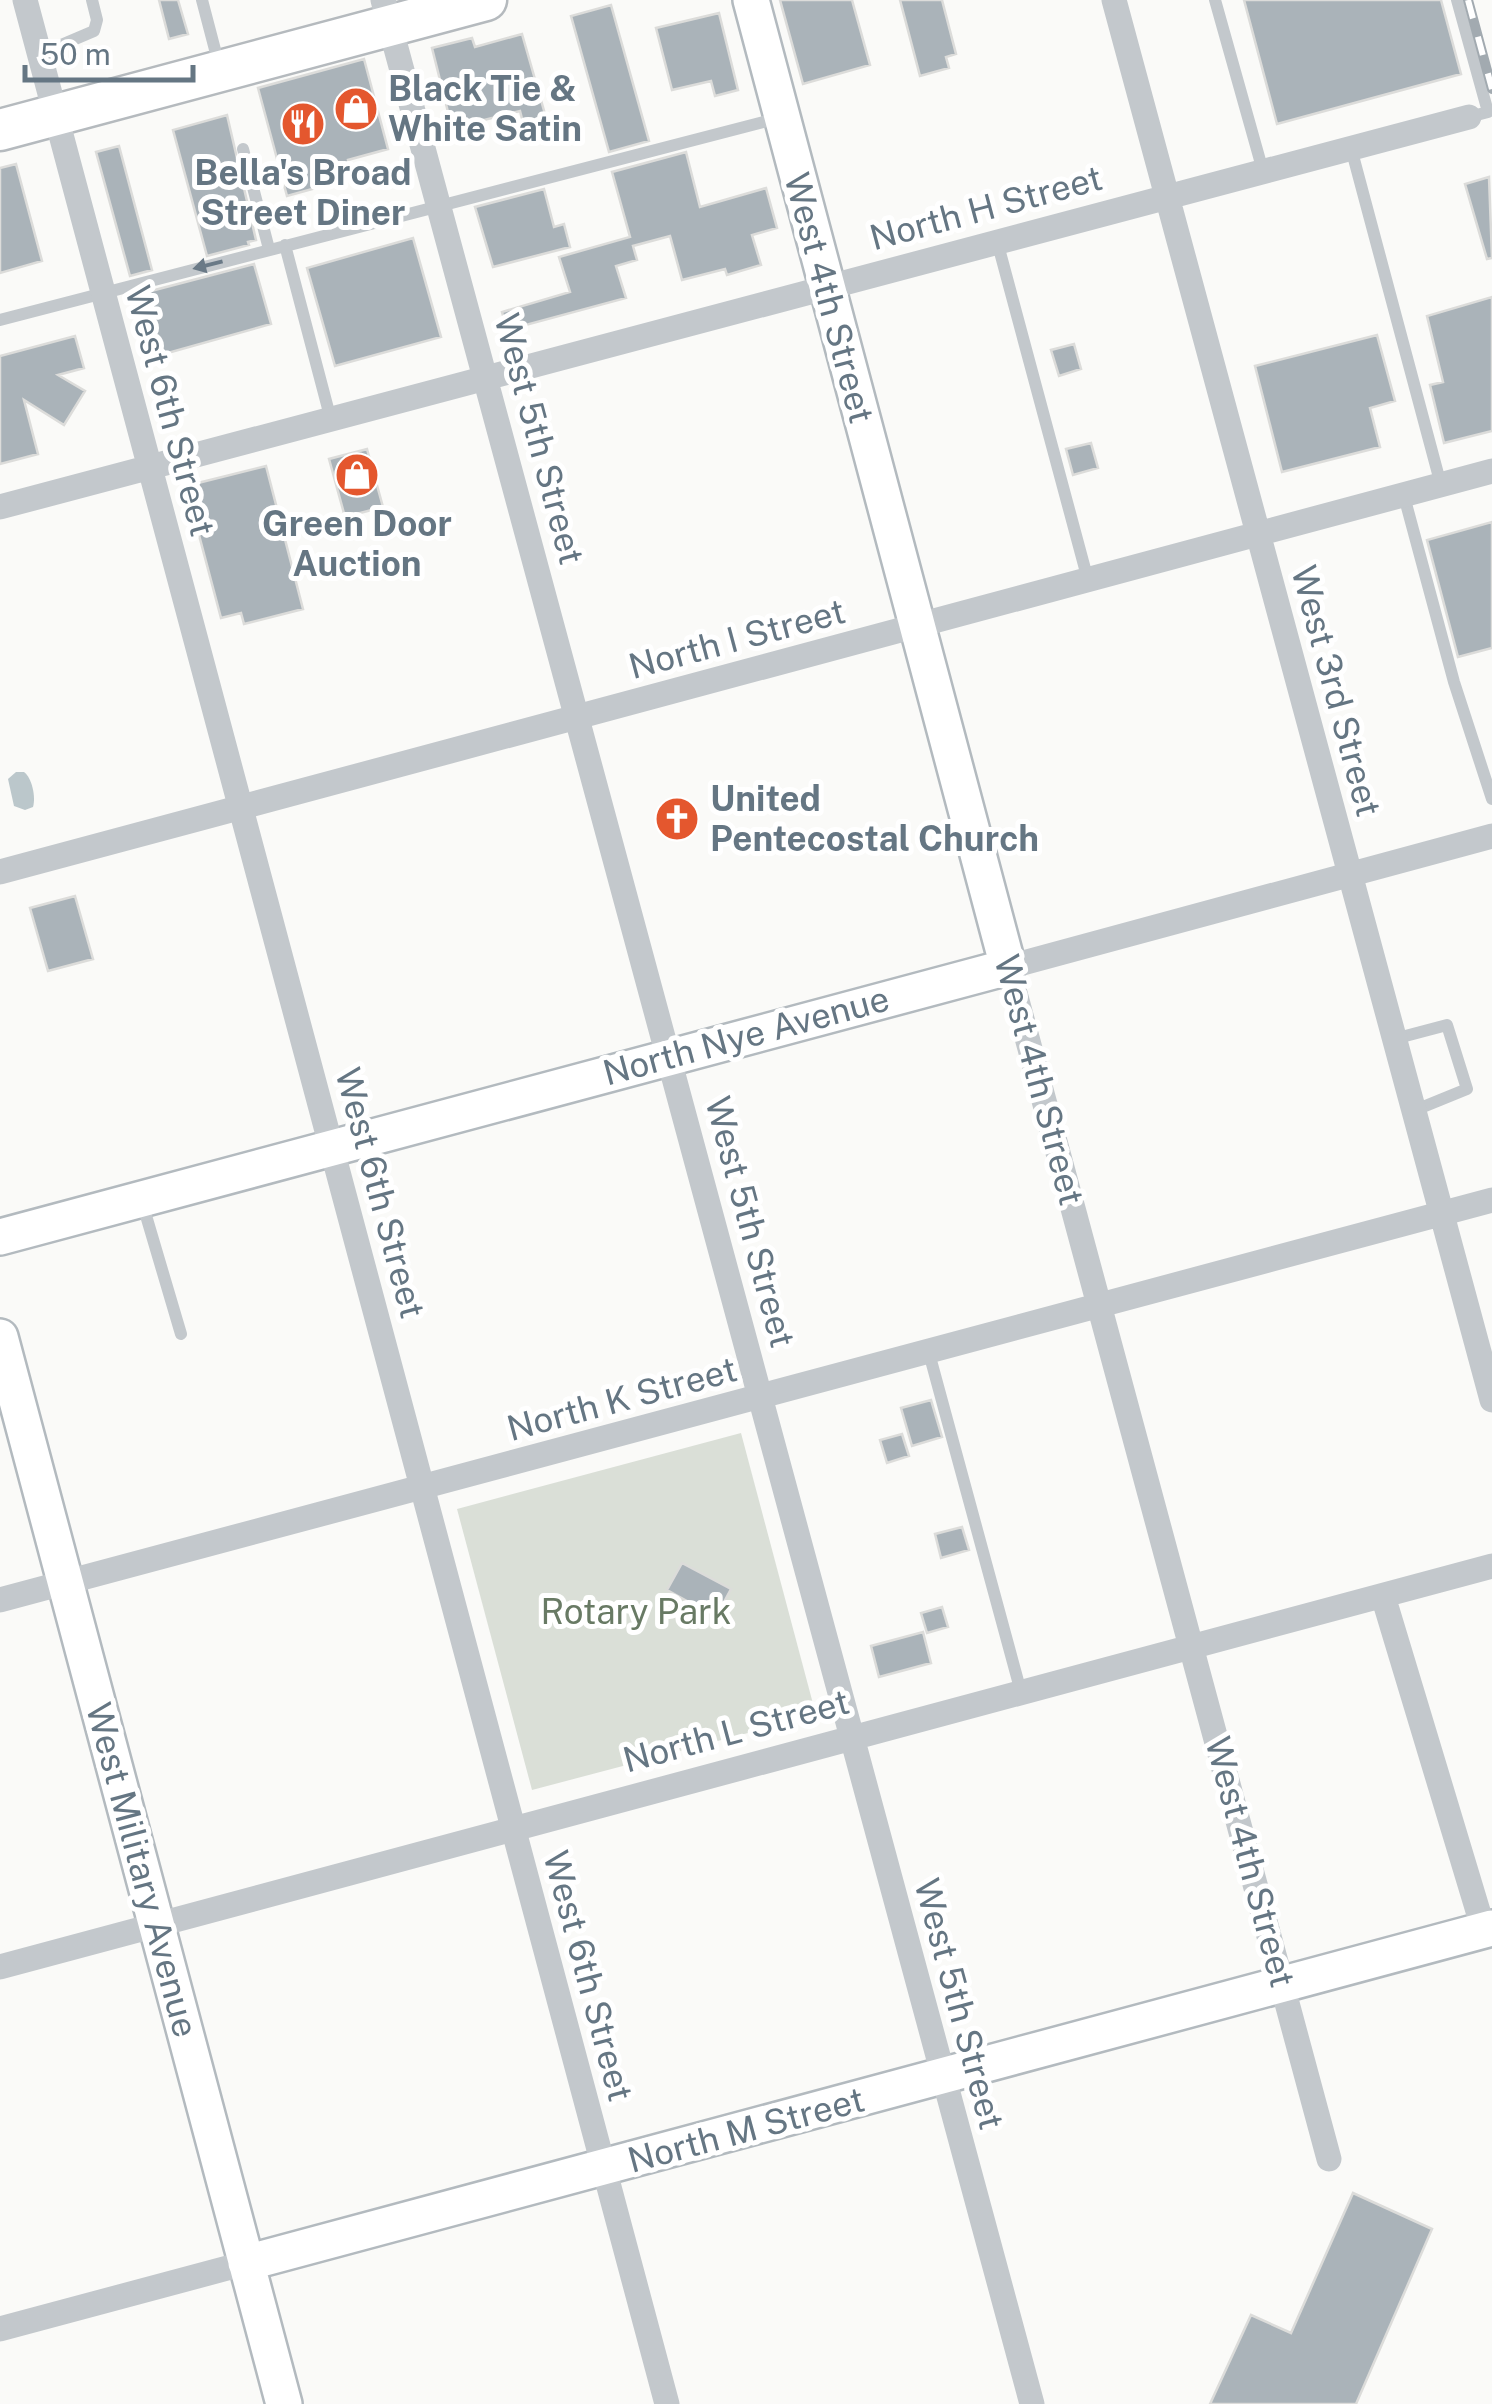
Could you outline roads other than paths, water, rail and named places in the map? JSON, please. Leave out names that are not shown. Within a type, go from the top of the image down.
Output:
[{"type":"main road","points":[[0,130],[220,71],[386,13],[486,0]]},
{"type":"main road","name":"West 4th Street","points":[[750,0],[1008,967]]},
{"type":"main road","name":"North Nye Avenue","points":[[0,1237],[1008,967]]},
{"type":"main road","name":"West Military Avenue","points":[[0,1336],[284,2404]]},
{"type":"main road","name":"North M Street","points":[[246,2263],[1488,1930]]},
{"type":"street","name":"West 6th Street","points":[[25,0],[666,2404]]},
{"type":"street","name":"West 3rd Street","points":[[1114,0],[1492,1400]]},
{"type":"street","name":"West 5th Street","points":[[386,13],[1032,2404]]},
{"type":"street","name":"North H Street","points":[[0,508],[1469,117]]},
{"type":"street","name":"North I Street","points":[[0,872],[1492,471]]},
{"type":"street","name":"North Nye Avenue","points":[[1008,967],[1492,836]]},
{"type":"street","name":"West 4th Street","points":[[1008,967],[1329,2160]]},
{"type":"street","name":"North K Street","points":[[0,1600],[1492,1200]]},
{"type":"street","name":"North L Street","points":[[0,1967],[1492,1566]]},
{"type":"street","points":[[1383,1596],[1488,1930]]},
{"type":"street","name":"North M Street","points":[[0,2329],[246,2263]]},
{"type":"lane","points":[[40,54],[94,31],[97,20],[92,0]]},
{"type":"lane","points":[[202,0],[220,71]]},
{"type":"lane","points":[[1215,0],[1262,171]]},
{"type":"lane","points":[[1457,0],[1488,112],[1469,117]]},
{"type":"lane","points":[[0,320],[781,118]]},
{"type":"lane","points":[[1350,148],[1440,486]]},
{"type":"lane","points":[[242,149],[269,250]]},
{"type":"lane","points":[[998,240],[1088,580]]},
{"type":"lane","points":[[286,245],[332,420]]},
{"type":"lane","points":[[1404,496],[1454,682],[1492,799]]},
{"type":"lane","points":[[1394,1039],[1447,1025],[1468,1088],[1413,1111]]},
{"type":"lane","points":[[141,1198],[182,1334]]},
{"type":"lane","points":[[929,1353],[1022,1692]]},
{"type":"railway","points":[[1468,0],[1492,89]]},
{"type":"place","name":"Black Tie & White Satin","points":[[356,109]]},
{"type":"place","name":"Bella's Broad Street Diner","points":[[303,124]]},
{"type":"place","name":"Green Door Auction","points":[[357,475]]},
{"type":"place","name":"United Pentecostal Church","points":[[677,819]]},
{"type":"park label","name":"Rotary Park","points":[[636,1612]]}]
